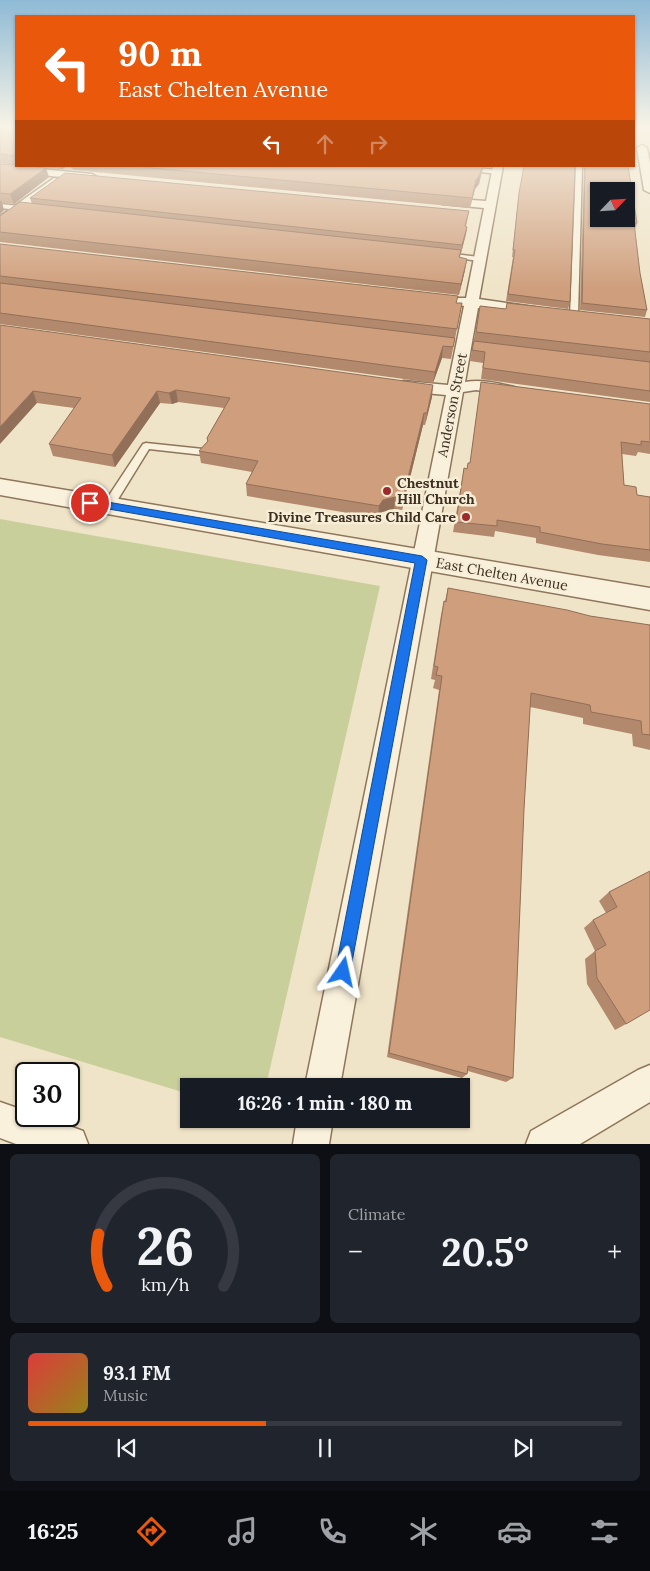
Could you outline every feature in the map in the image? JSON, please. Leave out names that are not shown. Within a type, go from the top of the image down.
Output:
[{"type":"street","points":[[0,222],[53,181]]},
{"type":"street","name":"Anderson Street","points":[[324,1078],[479,259],[496,181]]},
{"type":"street","points":[[436,205],[491,210]]},
{"type":"street","points":[[443,299],[546,312]]},
{"type":"street","points":[[392,384],[433,390],[476,385],[524,392]]},
{"type":"street","name":"East Chelten Avenue","points":[[0,488],[650,599]]},
{"type":"street","points":[[544,1144],[650,1082]]},
{"type":"street","points":[[0,1120],[70,1144]]},
{"type":"street","points":[[311,1144],[314,1128]]},
{"type":"lane","points":[[574,316],[578,181]]},
{"type":"lane","points":[[0,206],[37,210]]},
{"type":"lane","points":[[440,254],[479,259]]},
{"type":"lane","points":[[108,506],[146,446],[203,452]]},
{"type":"green space","points":[[0,519],[380,586],[268,1078],[180,1078],[180,1091],[0,1037]]},
{"type":"building","points":[[0,181],[27,181],[10,194],[0,193]]},
{"type":"building","points":[[53,181],[154,181],[469,211],[462,245],[30,198]]},
{"type":"building","points":[[295,181],[476,181],[472,198]]},
{"type":"building","points":[[521,181],[574,181],[570,302],[508,294],[515,250],[513,250]]},
{"type":"building","points":[[585,181],[630,181],[590,182],[590,228],[635,228],[647,310],[582,303]]},
{"type":"building","points":[[20,202],[461,250],[459,257],[467,259],[461,284],[0,232],[0,216]]},
{"type":"building","points":[[0,244],[458,296],[456,303],[462,303],[457,329],[0,276]]},
{"type":"building","points":[[0,283],[455,338],[453,347],[443,346],[435,372],[0,313]]},
{"type":"building","points":[[507,303],[650,319],[650,352],[476,332],[480,306],[506,309]]},
{"type":"building","points":[[0,325],[433,385],[427,413],[424,413],[403,498],[395,497],[383,500],[379,506],[246,484],[258,461],[199,451],[208,441],[207,438],[230,398],[176,390],[169,393],[157,391],[112,455],[49,444],[81,398],[33,391],[0,427]]},
{"type":"building","points":[[474,341],[650,362],[650,391],[483,368],[485,352],[472,350]]},
{"type":"building","points":[[481,382],[650,404],[650,442],[641,441],[641,445],[621,442],[624,485],[636,487],[637,495],[650,497],[650,550],[602,544],[540,532],[540,527],[497,520],[497,526],[456,522],[464,468],[467,469],[468,463],[470,463]]},
{"type":"building","points":[[448,588],[590,616],[650,625],[650,735],[642,734],[641,721],[591,712],[590,705],[531,693],[524,809],[513,1078],[468,1066],[467,1074],[389,1053],[442,676],[436,675],[438,667],[434,666],[444,601],[446,602]]},
{"type":"building","points":[[650,871],[650,1010],[626,1024],[597,978],[595,951],[606,945],[593,920],[617,907],[609,892]]},
{"type":"place","name":"Chestnut Hill Church","points":[[387,491]]},
{"type":"place","name":"Divine Treasures Child Care","points":[[466,517]]},
{"type":"route","points":[[90,503],[422,560],[343,972]]}]
